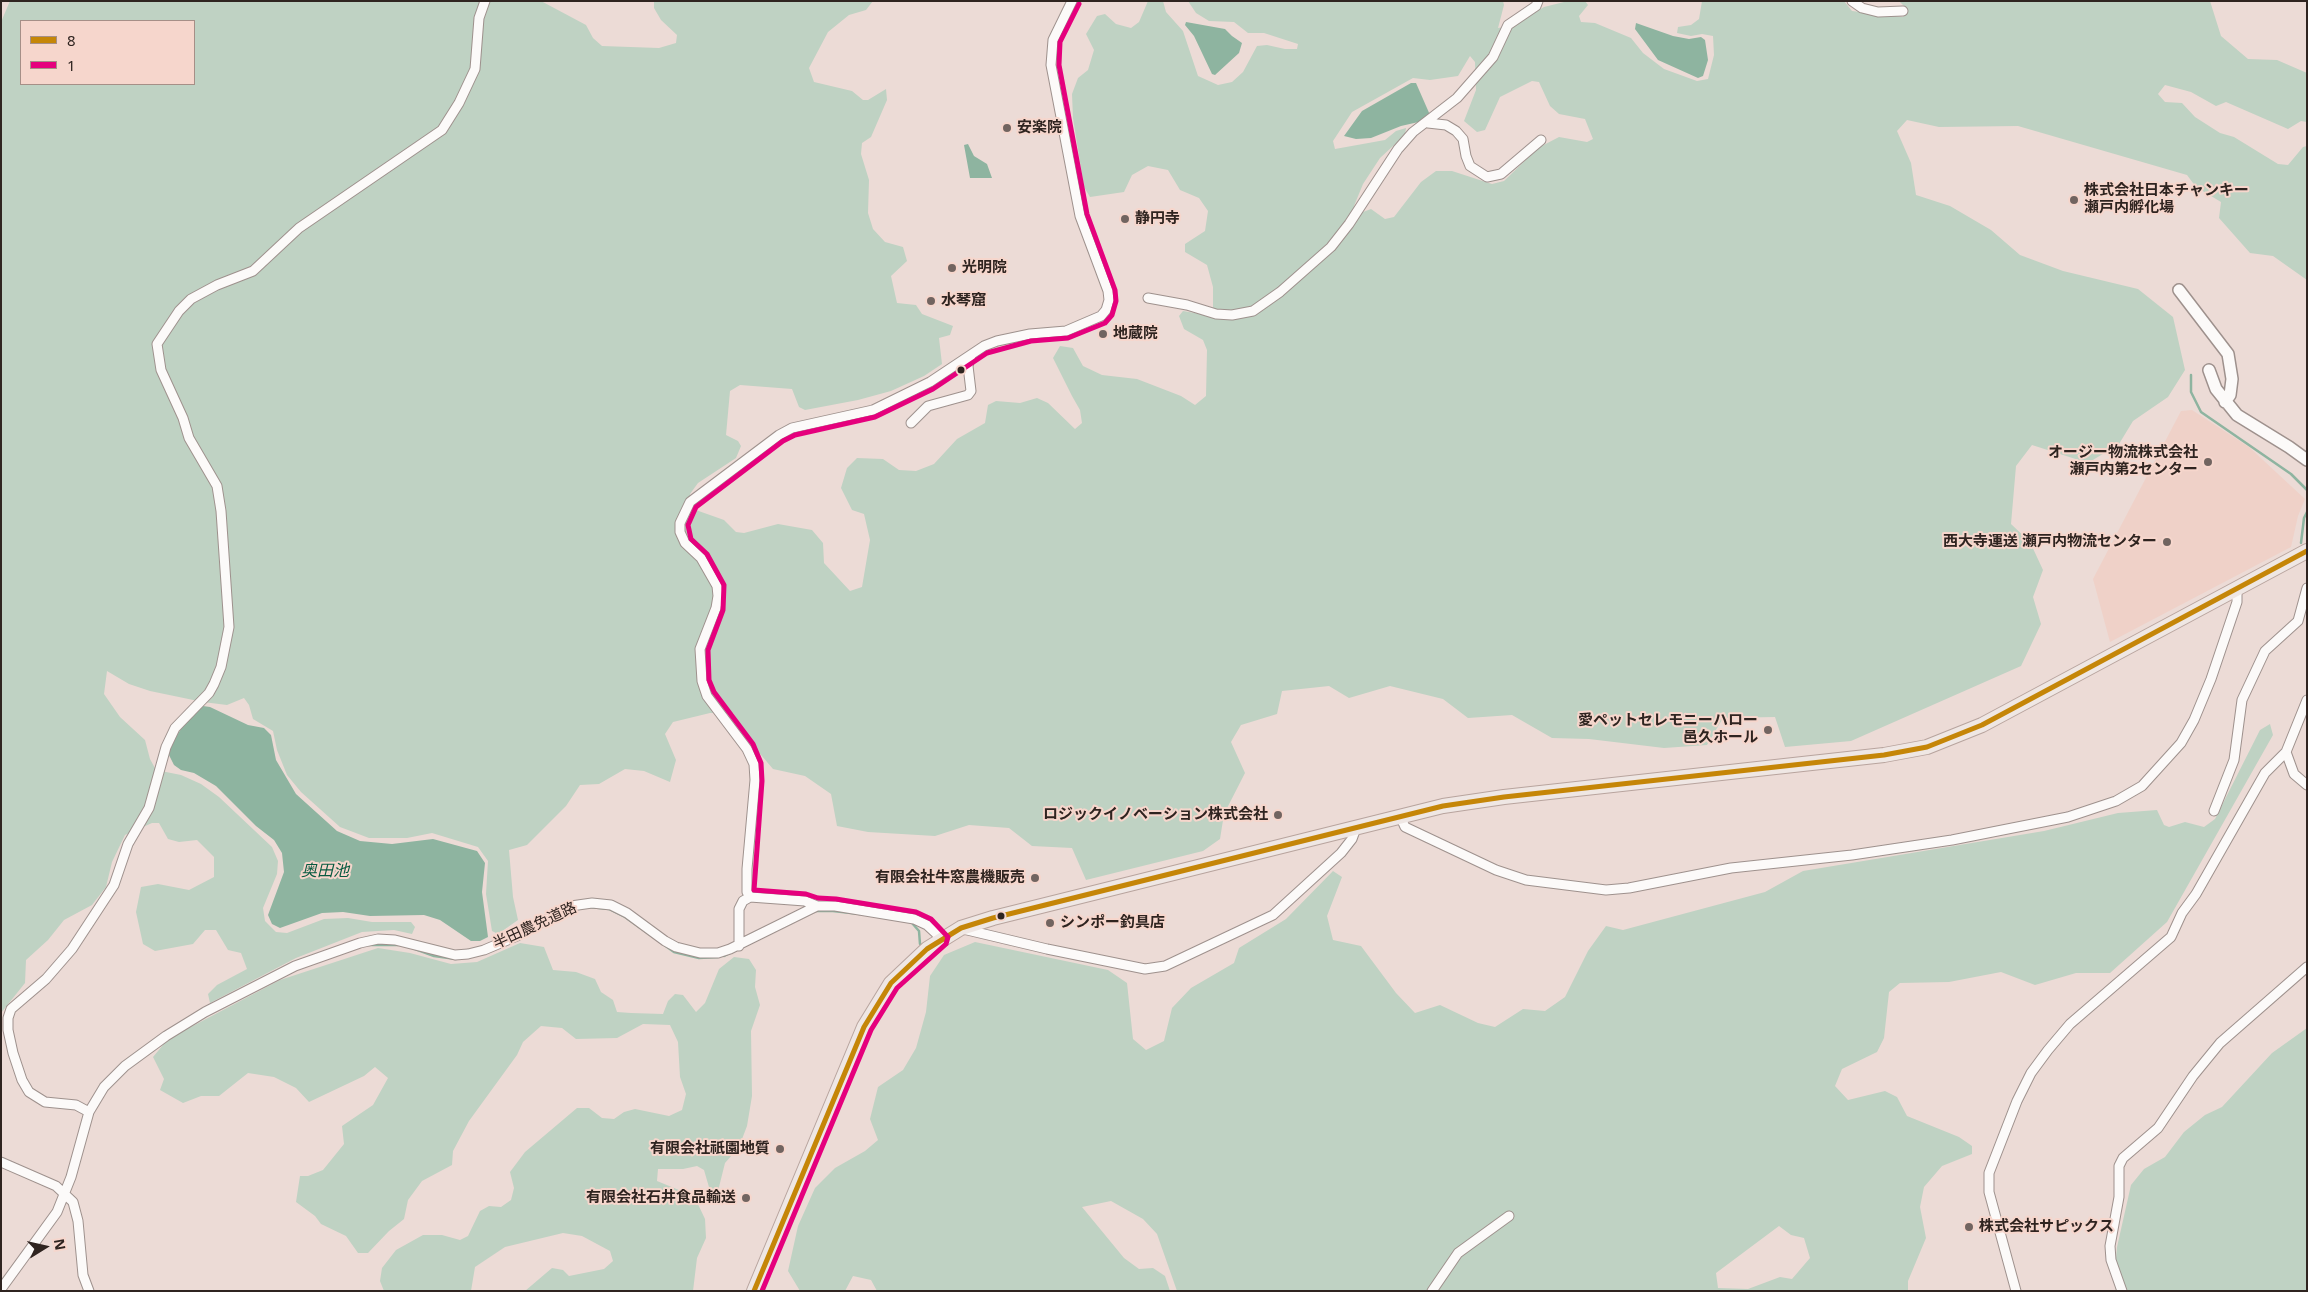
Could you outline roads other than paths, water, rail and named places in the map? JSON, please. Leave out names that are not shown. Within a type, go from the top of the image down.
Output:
[{"type":"main road","points":[[754,1291],[864,1027],[891,983],[941,938],[961,928],[993,918],[1443,806],[1504,797],[1884,755],[1927,747],[1982,725],[2307,551]]},
{"type":"street","points":[[89,1112],[76,1105],[46,1102],[29,1092],[22,1080],[13,1053],[8,1030],[8,1018],[11,1009],[46,979],[72,949],[114,885],[128,844],[150,808],[166,747],[175,728],[209,693],[214,684],[221,667],[229,627],[222,511],[217,486],[189,438],[183,418],[161,370],[157,344],[179,311],[191,299],[217,285],[253,271],[299,228],[442,130],[459,103],[475,69],[479,18],[486,1]]},
{"type":"street","points":[[750,897],[747,892],[747,869],[755,780],[754,764],[747,749],[708,696],[702,681],[700,649],[716,608],[718,586],[708,569],[686,543],[680,532],[680,523],[684,511],[690,502],[710,485],[785,431],[806,424],[873,410],[930,382],[971,355],[997,341],[1013,336],[1066,331],[1100,316],[1109,306],[1108,291],[1080,216],[1051,65],[1053,40],[1072,1]]},
{"type":"street","points":[[1148,298],[1187,305],[1216,314],[1232,315],[1253,311],[1299,277],[1331,247],[1349,224],[1398,149],[1413,132],[1428,123],[1457,98],[1475,79],[1498,50],[1508,25],[1536,6],[1538,1]]},
{"type":"street","points":[[1852,1],[1862,8],[1878,12],[1903,11]]},
{"type":"street","points":[[1428,123],[1446,125],[1456,131],[1463,139],[1470,166],[1487,177],[1501,174],[1541,140]]},
{"type":"street","points":[[2180,290],[2228,354],[2232,379],[2230,395],[2225,402]]},
{"type":"street","points":[[911,423],[928,406],[968,395],[971,392],[968,366],[971,355]]},
{"type":"street","points":[[2209,370],[2216,389],[2237,415],[2290,447],[2307,460]]},
{"type":"street","points":[[1400,816],[1405,827],[1496,870],[1526,880],[1606,890],[1629,888],[1731,868],[1843,856],[1952,840],[2068,817],[2116,801],[2142,786],[2180,743],[2194,720],[2210,679],[2237,602],[2237,588]]},
{"type":"street","points":[[2214,811],[2234,760],[2242,700],[2265,651],[2298,621],[2307,588]]},
{"type":"street","points":[[2016,1291],[1989,1192],[1989,1173],[2017,1101],[2031,1073],[2070,1024],[2171,937],[2182,913],[2196,894],[2265,774],[2276,760],[2286,752],[2307,700]]},
{"type":"street","points":[[2286,752],[2294,774],[2307,785]]},
{"type":"street","points":[[961,928],[1047,949],[1145,969],[1165,966],[1273,915],[1340,853],[1352,839],[1356,828]]},
{"type":"street","points":[[739,946],[739,909],[743,901],[750,897],[805,901],[817,906],[834,906],[914,919],[927,925],[941,938]]},
{"type":"street","name":"半田農免道路","points":[[1,1289],[57,1212],[66,1194],[89,1112],[104,1087],[125,1066],[182,1027],[206,1012],[295,966],[360,943],[395,940],[455,955],[468,954],[484,950],[517,936],[571,906],[592,903],[611,905],[627,912],[676,947],[700,953],[718,952],[739,946],[817,906]]},
{"type":"street","points":[[2122,1291],[2111,1260],[2110,1246],[2120,1197],[2119,1166],[2123,1158],[2158,1128],[2193,1076],[2220,1042],[2307,967]]},
{"type":"street","points":[[1,1162],[56,1186],[66,1194],[76,1209],[83,1275],[89,1291]]},
{"type":"street","points":[[1432,1291],[1458,1253],[1509,1216]]},
{"type":"water","points":[[1186,22],[1225,29],[1242,43],[1239,53],[1215,75],[1212,74],[1194,36],[1185,25]]},
{"type":"water","points":[[1636,23],[1673,36],[1689,39],[1701,37],[1705,40],[1708,60],[1703,76],[1698,78],[1658,60],[1635,29]]},
{"type":"water","points":[[1411,83],[1416,83],[1430,115],[1423,121],[1401,126],[1371,138],[1356,139],[1344,136],[1362,111]]},
{"type":"water","points":[[968,144],[974,156],[987,164],[992,178],[970,178],[964,145]]},
{"type":"water","name":"奥田池","points":[[203,706],[210,707],[248,725],[264,728],[271,735],[276,760],[296,794],[337,831],[360,841],[392,844],[433,839],[477,851],[485,863],[482,892],[488,937],[480,941],[471,941],[440,920],[424,915],[370,916],[343,912],[322,913],[280,928],[272,924],[268,915],[284,872],[282,853],[274,840],[256,826],[216,786],[194,773],[181,770],[174,765],[169,755],[171,745],[184,724],[194,711]]},
{"type":"waterway","points":[[2191,375],[2191,392],[2201,412],[2291,474],[2307,490]]},
{"type":"waterway","points":[[2301,543],[2304,518],[2307,512]]},
{"type":"waterway","points":[[590,907],[609,909],[625,917],[674,952],[699,958],[718,957]]},
{"type":"waterway","points":[[815,911],[860,914]]},
{"type":"waterway","points":[[912,923],[919,931],[920,944]]},
{"type":"waterway","points":[[724,956],[759,939]]},
{"type":"waterway","points":[[369,945],[398,945]]},
{"type":"waterway","points":[[415,949],[434,956],[456,959]]},
{"type":"place","name":"安楽院","points":[[1007,128]]},
{"type":"place","name":"株式会社日本チャンキー 瀬戸内孵化場","points":[[2074,200]]},
{"type":"place","name":"静円寺","points":[[1125,219]]},
{"type":"place","name":"光明院","points":[[952,268]]},
{"type":"place","name":"水琴窟","points":[[931,301]]},
{"type":"place","name":"地蔵院","points":[[1103,334]]},
{"type":"place","name":"オージー物流株式会社 瀬戸内第2センター","points":[[2208,462]]},
{"type":"place","name":"西大寺運送 瀬戸内物流センター","points":[[2167,542]]},
{"type":"place","name":"愛ペットセレモニーハロー 邑久ホール","points":[[1768,730]]},
{"type":"place","name":"ロジックイノベーション株式会社","points":[[1278,815]]},
{"type":"place","name":"有限会社牛窓農機販売","points":[[1035,878]]},
{"type":"place","name":"シンポー釣具店","points":[[1050,923]]},
{"type":"place","name":"有限会社祇園地質","points":[[780,1149]]},
{"type":"place","name":"有限会社石井食品輸送","points":[[746,1198]]},
{"type":"place","name":"株式会社サピックス","points":[[1969,1227]]}]
